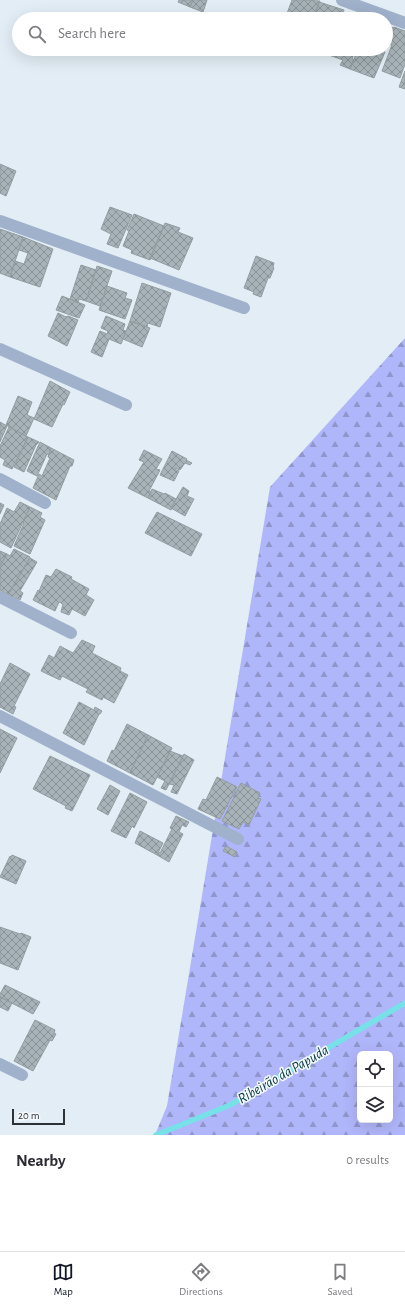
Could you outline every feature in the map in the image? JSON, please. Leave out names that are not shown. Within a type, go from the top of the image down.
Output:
[{"type":"street","points":[[342,0],[375,12]]},
{"type":"street","points":[[393,19],[405,23]]},
{"type":"street","points":[[0,221],[244,308]]},
{"type":"street","points":[[0,349],[126,405]]},
{"type":"street","points":[[0,479],[45,503]]},
{"type":"street","points":[[0,597],[71,634]]},
{"type":"street","points":[[0,716],[238,839]]},
{"type":"street","points":[[0,1064],[22,1075]]},
{"type":"green space","points":[[405,338],[405,1135],[155,1135],[167,1106],[270,487]]},
{"type":"building","points":[[179,0],[193,0],[190,7],[178,2]]},
{"type":"building","points":[[193,0],[207,0],[203,12],[190,7]]},
{"type":"building","points":[[292,0],[320,1],[316,12],[288,12]]},
{"type":"building","points":[[319,2],[344,10],[343,12],[315,12]]},
{"type":"building","points":[[394,27],[405,31],[405,64],[400,78],[382,71],[388,56],[393,56]]},
{"type":"building","points":[[332,56],[353,56],[352,59],[354,60],[350,69],[340,65],[343,60]]},
{"type":"building","points":[[355,56],[383,56],[374,78],[350,69]]},
{"type":"building","points":[[405,71],[405,89],[399,87]]},
{"type":"building","points":[[0,164],[16,171],[6,196],[0,193]]},
{"type":"building","points":[[110,207],[132,215],[118,248],[107,244],[111,234],[101,229]]},
{"type":"building","points":[[134,214],[164,226],[150,260],[131,253],[132,250],[123,246],[129,231],[127,230]]},
{"type":"building","points":[[165,223],[180,228],[178,232],[193,238],[179,270],[150,258]]},
{"type":"building","points":[[0,229],[23,237],[10,277],[0,273]]},
{"type":"building","points":[[23,237],[53,249],[40,287],[10,277],[15,261],[24,264],[28,253],[19,250]]},
{"type":"building","points":[[256,256],[274,263],[274,268],[270,278],[268,278],[261,297],[244,288]]},
{"type":"building","points":[[81,265],[96,270],[86,301],[79,299],[78,303],[70,299]]},
{"type":"building","points":[[97,266],[112,271],[100,306],[86,301]]},
{"type":"building","points":[[142,283],[171,293],[160,327],[148,323],[147,327],[130,321]]},
{"type":"building","points":[[107,286],[127,293],[125,298],[132,300],[125,319],[99,310]]},
{"type":"building","points":[[62,296],[85,305],[79,318],[56,310]]},
{"type":"building","points":[[58,313],[78,320],[67,346],[48,336]]},
{"type":"building","points":[[106,316],[125,324],[123,330],[126,331],[121,344],[109,339],[102,357],[91,352],[100,331],[107,334],[108,331],[101,328]]},
{"type":"building","points":[[130,321],[150,328],[142,347],[123,339]]},
{"type":"building","points":[[50,381],[70,392],[52,427],[34,419]]},
{"type":"building","points":[[18,396],[32,402],[27,415],[34,418],[26,436],[6,425]]},
{"type":"building","points":[[0,422],[7,426],[0,442]]},
{"type":"building","points":[[9,427],[28,437],[12,469],[3,465],[5,460],[0,457],[0,446]]},
{"type":"building","points":[[28,437],[39,442],[36,445],[24,472],[14,467]]},
{"type":"building","points":[[40,442],[51,448],[49,455],[47,454],[37,476],[27,471]]},
{"type":"building","points":[[51,448],[74,460],[56,500],[33,488],[39,474],[42,476],[50,458],[48,457]]},
{"type":"building","points":[[144,450],[162,459],[156,469],[160,470],[149,491],[151,492],[148,498],[128,488],[144,462],[139,460]]},
{"type":"building","points":[[172,451],[192,463],[190,465],[185,463],[180,470],[174,469],[179,471],[174,481],[160,475]]},
{"type":"building","points":[[183,487],[189,491],[187,496],[194,499],[185,516],[171,508]]},
{"type":"building","points":[[152,489],[164,494],[165,493],[176,499],[171,510],[148,498]]},
{"type":"building","points":[[20,502],[30,507],[11,548],[0,542],[0,524],[7,508],[14,512]]},
{"type":"building","points":[[0,503],[4,505],[0,514]]},
{"type":"building","points":[[30,507],[42,513],[40,517],[45,520],[30,554],[14,546]]},
{"type":"building","points":[[157,512],[202,534],[191,556],[145,533]]},
{"type":"building","points":[[14,549],[30,557],[8,595],[0,590],[0,566],[7,554],[10,556]]},
{"type":"building","points":[[0,551],[7,554],[0,566]]},
{"type":"building","points":[[30,558],[37,562],[20,591],[23,593],[20,600],[15,599],[8,595]]},
{"type":"building","points":[[56,569],[72,577],[71,579],[89,589],[86,595],[94,600],[85,616],[72,609],[69,615],[61,612],[63,604],[59,602],[55,611],[33,600],[46,575],[51,577]]},
{"type":"building","points":[[82,640],[95,646],[92,653],[121,668],[120,671],[128,675],[114,703],[103,697],[102,700],[86,692],[88,689],[62,676],[60,680],[41,671],[49,655],[54,658],[60,646],[73,653]]},
{"type":"building","points":[[10,663],[30,674],[14,706],[16,707],[13,714],[0,707],[0,684]]},
{"type":"building","points":[[79,702],[94,710],[95,707],[102,711],[99,714],[84,745],[63,733]]},
{"type":"building","points":[[127,724],[148,735],[130,773],[107,761],[112,750],[114,751]]},
{"type":"building","points":[[0,729],[17,738],[0,773]]},
{"type":"building","points":[[148,735],[172,748],[153,785],[130,773]]},
{"type":"building","points":[[170,751],[183,756],[166,790],[161,788],[165,781],[157,777]]},
{"type":"building","points":[[184,754],[194,760],[177,794],[171,792],[174,785],[169,784]]},
{"type":"building","points":[[50,756],[90,775],[72,811],[65,808],[66,806],[33,789]]},
{"type":"building","points":[[217,777],[237,787],[220,819],[198,809],[203,799],[206,800]]},
{"type":"building","points":[[241,783],[260,793],[258,798],[261,799],[249,825],[243,822],[239,829],[222,821]]},
{"type":"building","points":[[110,785],[120,791],[108,815],[97,809]]},
{"type":"building","points":[[130,793],[147,802],[134,828],[132,826],[126,838],[111,831]]},
{"type":"building","points":[[176,816],[189,822],[186,827],[182,825],[179,832],[183,834],[169,862],[157,855],[158,852],[160,853],[172,829],[170,828]]},
{"type":"building","points":[[140,831],[163,843],[157,855],[135,843]]},
{"type":"building","points":[[226,846],[237,852],[235,857],[223,851]]},
{"type":"building","points":[[12,855],[26,861],[16,884],[0,877],[10,856],[11,857]]},
{"type":"building","points":[[0,927],[31,937],[18,970],[0,963]]},
{"type":"building","points":[[5,985],[40,1002],[33,1014],[0,997]]},
{"type":"building","points":[[0,997],[12,1003],[8,1011],[0,1007]]},
{"type":"building","points":[[35,1020],[55,1030],[54,1033],[56,1034],[52,1041],[50,1040],[33,1071],[14,1061]]},
{"type":"waterway","name":"Ribeirão da Papuda","points":[[156,1135],[230,1105],[405,1003]]}]
